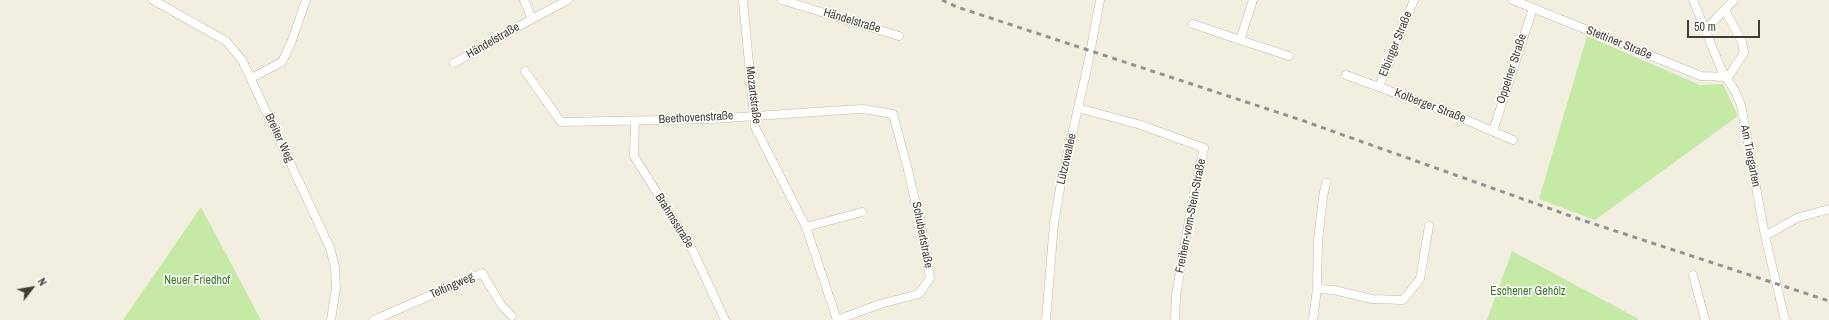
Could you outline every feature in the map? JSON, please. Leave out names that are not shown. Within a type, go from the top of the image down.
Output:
[{"type":"street","name":"Breiter Weg","points":[[153,0],[226,41],[242,60],[330,248],[335,267],[336,288],[331,320]]},
{"type":"street","points":[[251,78],[282,62],[291,43],[306,0]]},
{"type":"street","name":"Händelstraße","points":[[524,0],[532,18]]},
{"type":"street","name":"Händelstraße","points":[[454,63],[532,18],[568,0]]},
{"type":"street","name":"Mozartstraße","points":[[742,0],[755,126],[806,227],[837,320]]},
{"type":"street","name":"Händelstraße","points":[[782,0],[899,36]]},
{"type":"street","name":"Lützowallee","points":[[1046,320],[1054,224],[1061,183],[1100,0]]},
{"type":"street","points":[[1240,40],[1253,0]]},
{"type":"street","name":"Elbinger Straße","points":[[1379,87],[1414,0]]},
{"type":"street","name":"Stettiner Straße","points":[[1513,0],[1701,76],[1728,77]]},
{"type":"street","name":"Am Tiergarten","points":[[1693,0],[1722,71],[1728,77],[1741,106],[1765,236],[1784,320]]},
{"type":"street","points":[[1705,30],[1734,0]]},
{"type":"street","name":"Oppelner Straße","points":[[1493,131],[1533,8]]},
{"type":"street","points":[[1725,10],[1742,42],[1744,53],[1728,77]]},
{"type":"street","points":[[1193,24],[1289,56]]},
{"type":"street","name":"Beethovenstraße","points":[[525,71],[561,122],[711,119],[863,109],[893,114]]},
{"type":"street","name":"Kolberger Straße","points":[[1346,75],[1443,110],[1513,140]]},
{"type":"street","name":"Freiherr-vom-Stein-Straße","points":[[1078,108],[1141,125],[1204,148],[1193,197],[1176,296],[1175,320]]},
{"type":"street","name":"Schubertstraße","points":[[837,320],[880,304],[919,294],[930,278],[912,185],[893,114]]},
{"type":"street","name":"Brahmsstraße","points":[[635,121],[634,156],[692,249],[725,320]]},
{"type":"street","points":[[1313,320],[1317,289],[1318,241],[1326,183]]},
{"type":"street","points":[[1765,236],[1797,218],[1829,209]]},
{"type":"street","points":[[806,227],[862,212]]},
{"type":"street","points":[[1317,289],[1334,290],[1372,299],[1403,300],[1420,279],[1429,226]]},
{"type":"street","name":"Teltingweg","points":[[374,320],[482,273],[502,306],[512,316]]},
{"type":"street","points":[[1693,275],[1705,320]]},
{"type":"green space","points":[[1587,36],[1700,85],[1723,84],[1738,116],[1595,220],[1539,199]]},
{"type":"green space","name":"Neuer Friedhof","points":[[201,207],[261,320],[123,320]]},
{"type":"green space","name":"Eschener Gehölz","points":[[1512,251],[1637,318],[1638,320],[1487,320]]},
{"type":"railway","points":[[942,0],[957,7],[1301,120],[1579,219],[1829,301]]}]
